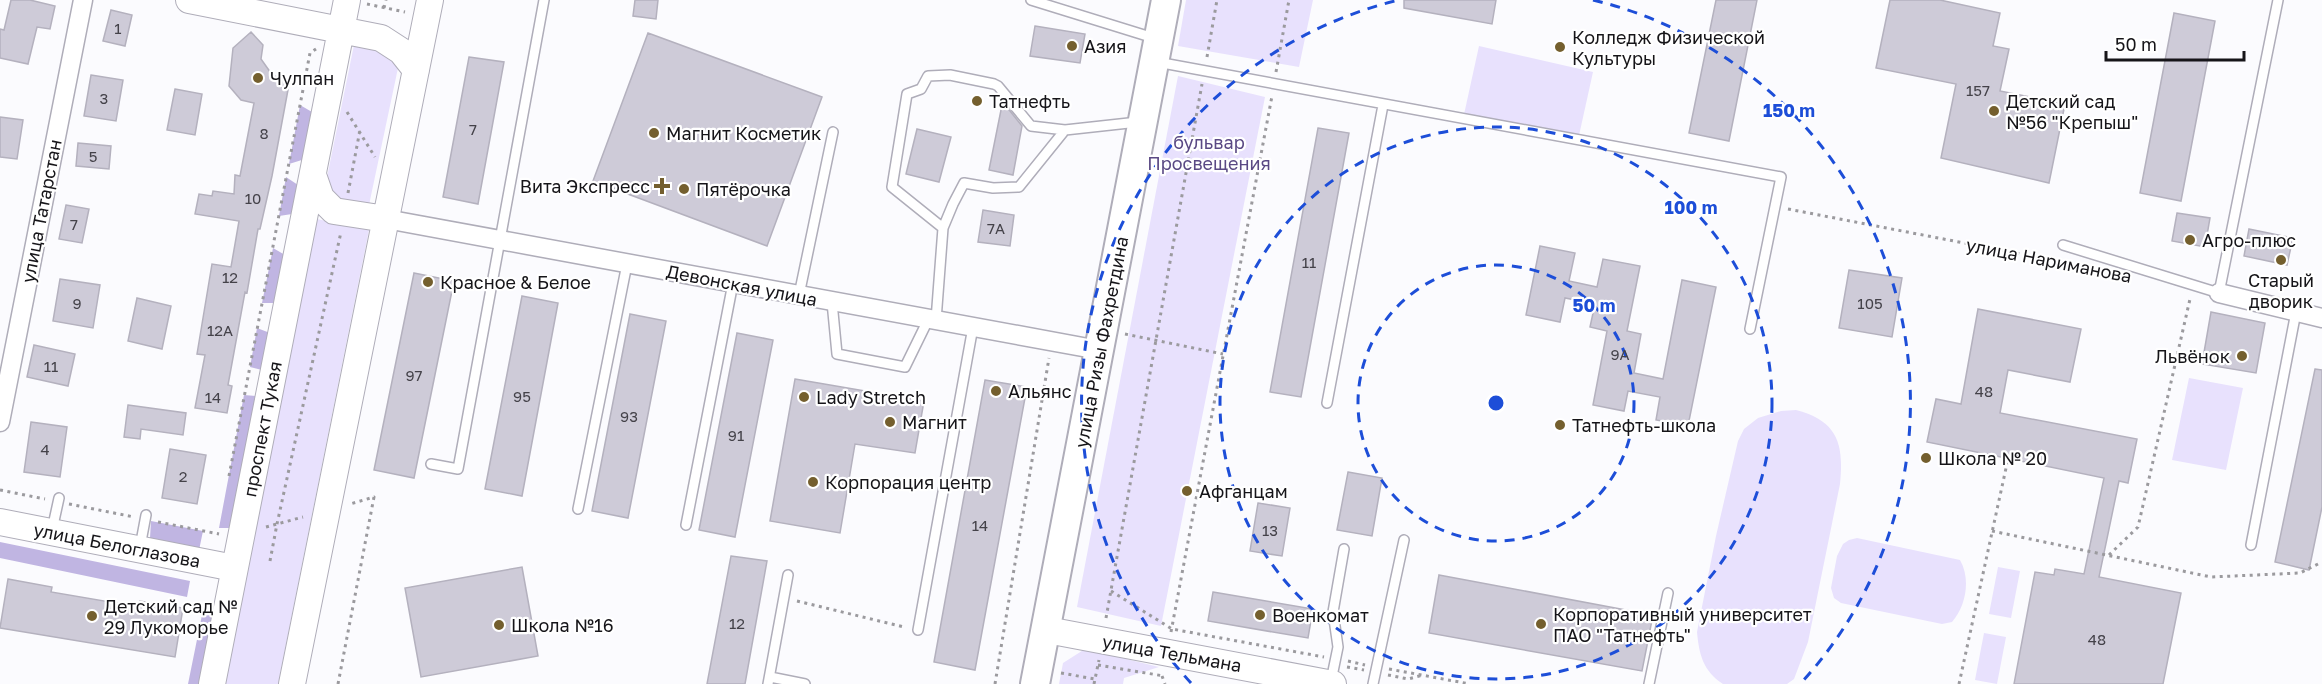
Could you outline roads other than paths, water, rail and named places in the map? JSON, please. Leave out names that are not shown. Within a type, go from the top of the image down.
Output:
[{"type":"main road","points":[[189,0],[331,38],[359,32],[389,42],[416,70]]},
{"type":"main road","name":"улица Ризы Фахретдина","points":[[1035,684],[1166,0]]},
{"type":"main road","name":"проспект Тукая","points":[[212,684],[313,175],[331,38],[353,1]]},
{"type":"main road","points":[[292,684],[416,70],[421,7]]},
{"type":"main road","points":[[313,175],[321,198],[334,211],[386,219]]},
{"type":"main road","name":"улица Белоглазова","points":[[0,522],[234,568]]},
{"type":"main road","name":"улица Тельмана","points":[[1047,630],[1263,677],[1333,676]]},
{"type":"street","name":"улица Татарстан","points":[[0,422],[83,0]]},
{"type":"street","name":"Девонская улица","points":[[386,219],[1099,350]]},
{"type":"street","points":[[2219,293],[2322,318]]},
{"type":"lane","points":[[431,464],[458,469],[544,0]]},
{"type":"lane","points":[[1031,0],[1204,72],[1781,177],[1750,329]]},
{"type":"lane","points":[[2063,245],[2219,293],[2276,0]]},
{"type":"lane","points":[[943,228],[892,187],[907,94],[921,88],[928,76],[950,75],[994,84],[1031,126],[1065,130],[1143,121]]},
{"type":"lane","points":[[1327,404],[1383,105]]},
{"type":"lane","points":[[832,302],[837,354],[905,367],[932,320],[943,228],[964,183],[993,188],[1019,187],[1065,130]]},
{"type":"lane","points":[[798,296],[833,132]]},
{"type":"lane","points":[[578,509],[627,264]]},
{"type":"lane","points":[[686,525],[733,283]]},
{"type":"lane","points":[[2251,545],[2296,312]]},
{"type":"lane","points":[[918,630],[973,327]]},
{"type":"lane","points":[[52,532],[58,500]]},
{"type":"lane","points":[[139,550],[146,517]]},
{"type":"lane","points":[[1373,684],[1404,540]]},
{"type":"lane","points":[[1333,676],[1338,647],[1333,612],[1344,549]]},
{"type":"lane","points":[[788,575],[769,680],[805,684]]},
{"type":"lane","points":[[1649,684],[1668,593]]},
{"type":"place","name":"Азия","points":[[1072,46]]},
{"type":"place","name":"Колледж Физической Культуры","points":[[1560,47]]},
{"type":"place","name":"Чулпан","points":[[258,78]]},
{"type":"place","name":"Татнефть","points":[[977,101]]},
{"type":"place","name":"Детский сад №56 \"Крепыш\"","points":[[1994,111]]},
{"type":"place","name":"Магнит Косметик","points":[[654,133]]},
{"type":"place","name":"Вита Экспресс","points":[[662,186]]},
{"type":"place","name":"Пятёрочка","points":[[684,189]]},
{"type":"place","name":"Агро-плюс","points":[[2190,240]]},
{"type":"place","name":"Старый дворик","points":[[2281,260]]},
{"type":"place","name":"Красное & Белое","points":[[428,282]]},
{"type":"place","name":"Львёнок","points":[[2242,356]]},
{"type":"place","name":"Альянс","points":[[996,391]]},
{"type":"place","name":"Lady Stretch","points":[[804,397]]},
{"type":"place","name":"Магнит","points":[[890,422]]},
{"type":"place","name":"Татнефть-школа","points":[[1560,425]]},
{"type":"place","name":"Школа № 20","points":[[1926,458]]},
{"type":"place","name":"Корпорация центр","points":[[813,482]]},
{"type":"place","name":"Афганцам","points":[[1187,491]]},
{"type":"place","name":"Военкомат","points":[[1260,615]]},
{"type":"place","name":"Детский сад № 29 Лукоморье","points":[[92,616]]},
{"type":"place","name":"Корпоративный университет ПАО \"Татнефть\"","points":[[1541,624]]},
{"type":"place","name":"Школа №16","points":[[499,625]]},
{"type":"park label","name":"бульвар Просвещения","points":[[1209,152]]}]
